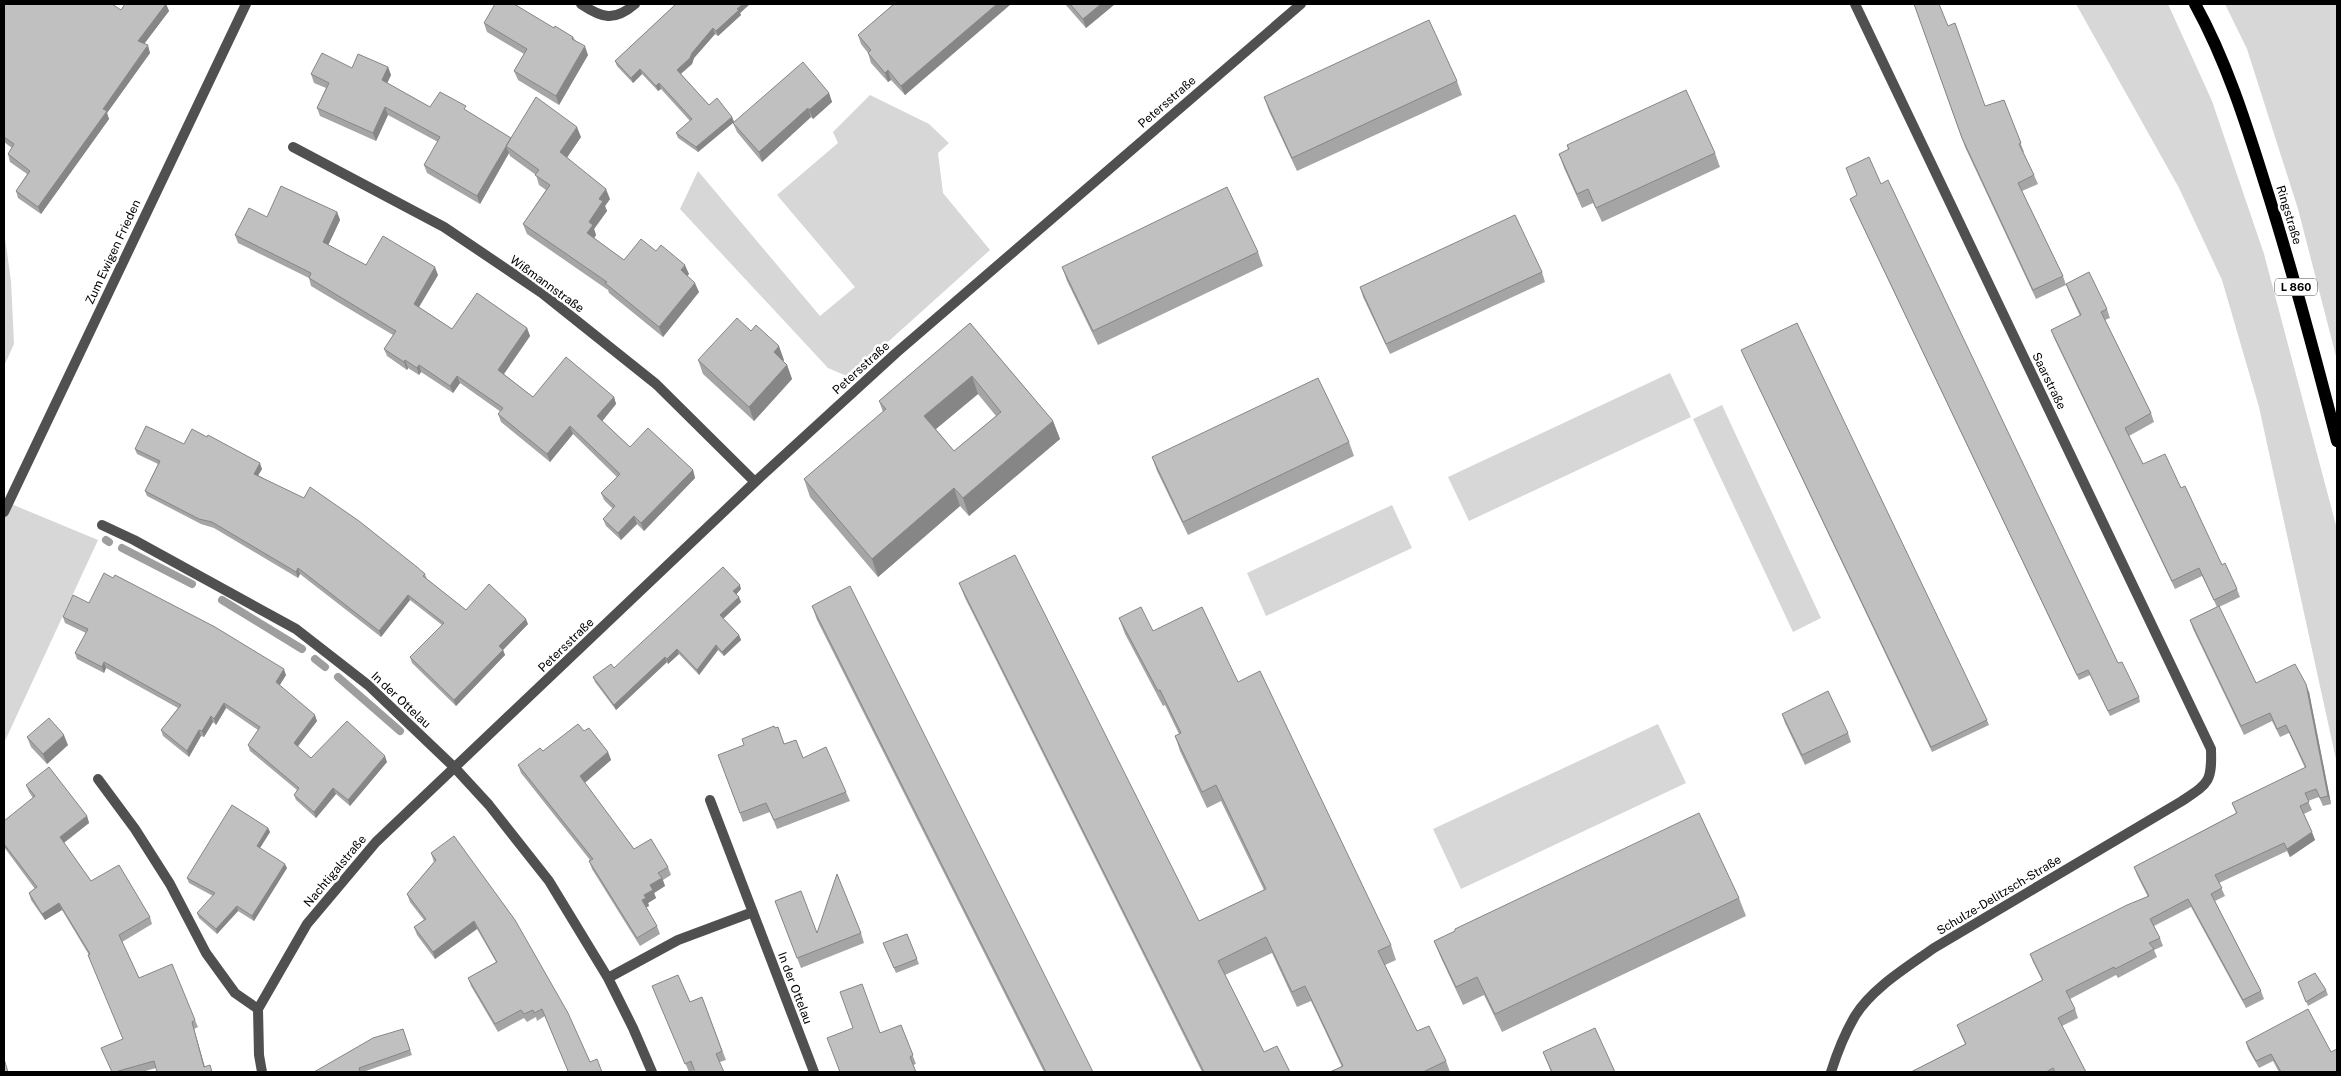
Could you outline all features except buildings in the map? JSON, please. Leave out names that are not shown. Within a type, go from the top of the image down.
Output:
[{"type":"main road","name":"Ringstraße","points":[[2195,4],[2225,68],[2250,134],[2289,259],[2337,441]]},
{"type":"street","name":"Zum Ewigen Frieden","points":[[4,512],[246,4]]},
{"type":"street","points":[[580,4],[595,14],[610,17],[626,12],[635,4]]},
{"type":"street","name":"Petersstraße","points":[[455,768],[756,482],[969,288],[1301,4]]},
{"type":"street","name":"Saarstraße","points":[[1855,4],[2211,749],[2212,771]]},
{"type":"street","name":"Wißmannstraße","points":[[293,147],[444,227],[542,293],[656,384],[756,482]]},
{"type":"street","name":"In der Ottelau","points":[[102,525],[134,540],[296,629],[368,685],[455,768],[489,805],[549,881],[608,978],[652,1072]]},
{"type":"street","name":"Nachtigalstraße","points":[[258,1009],[306,924],[336,887],[376,842],[455,768]]},
{"type":"street","name":"Schulze-Delitzsch-Straße","points":[[1831,1072],[1856,1014],[1879,990],[1904,969],[1934,948],[2182,801],[2205,786],[2212,771]]},
{"type":"street","points":[[98,779],[135,829],[170,884],[206,953],[235,993],[258,1009],[259,1055],[262,1072]]},
{"type":"street","name":"In der Ottelau","points":[[710,800],[814,1072]]},
{"type":"street","points":[[608,978],[678,940],[753,912]]},
{"type":"shaded area","points":[[2076,4],[2168,4],[2212,101],[2264,254],[2337,529],[2337,764],[2259,407],[2222,280],[2179,188]]},
{"type":"shaded area","points":[[2225,4],[2337,4],[2337,360],[2298,209],[2247,49]]},
{"type":"shaded area","points":[[870,95],[929,124],[949,143],[938,153],[943,193],[990,250],[849,377],[828,368],[680,209],[698,171],[820,316],[855,287],[777,195],[838,143],[833,132]]},
{"type":"shaded area","points":[[4,231],[11,281],[14,344],[4,366]]},
{"type":"shaded area","points":[[1670,373],[1691,417],[1469,521],[1448,477]]},
{"type":"shaded area","points":[[1722,405],[1821,618],[1793,632],[1693,419]]},
{"type":"shaded area","points":[[4,501],[98,540],[4,743]]},
{"type":"shaded area","points":[[1392,505],[1412,548],[1266,616],[1247,573]]},
{"type":"shaded area","points":[[1658,724],[1686,783],[1461,889],[1433,829]]},
{"type":"waterway","points":[[122,548],[192,584]]},
{"type":"waterway","points":[[222,600],[302,649]]},
{"type":"waterway","points":[[315,659],[325,667]]},
{"type":"waterway","points":[[338,677],[400,731]]}]
